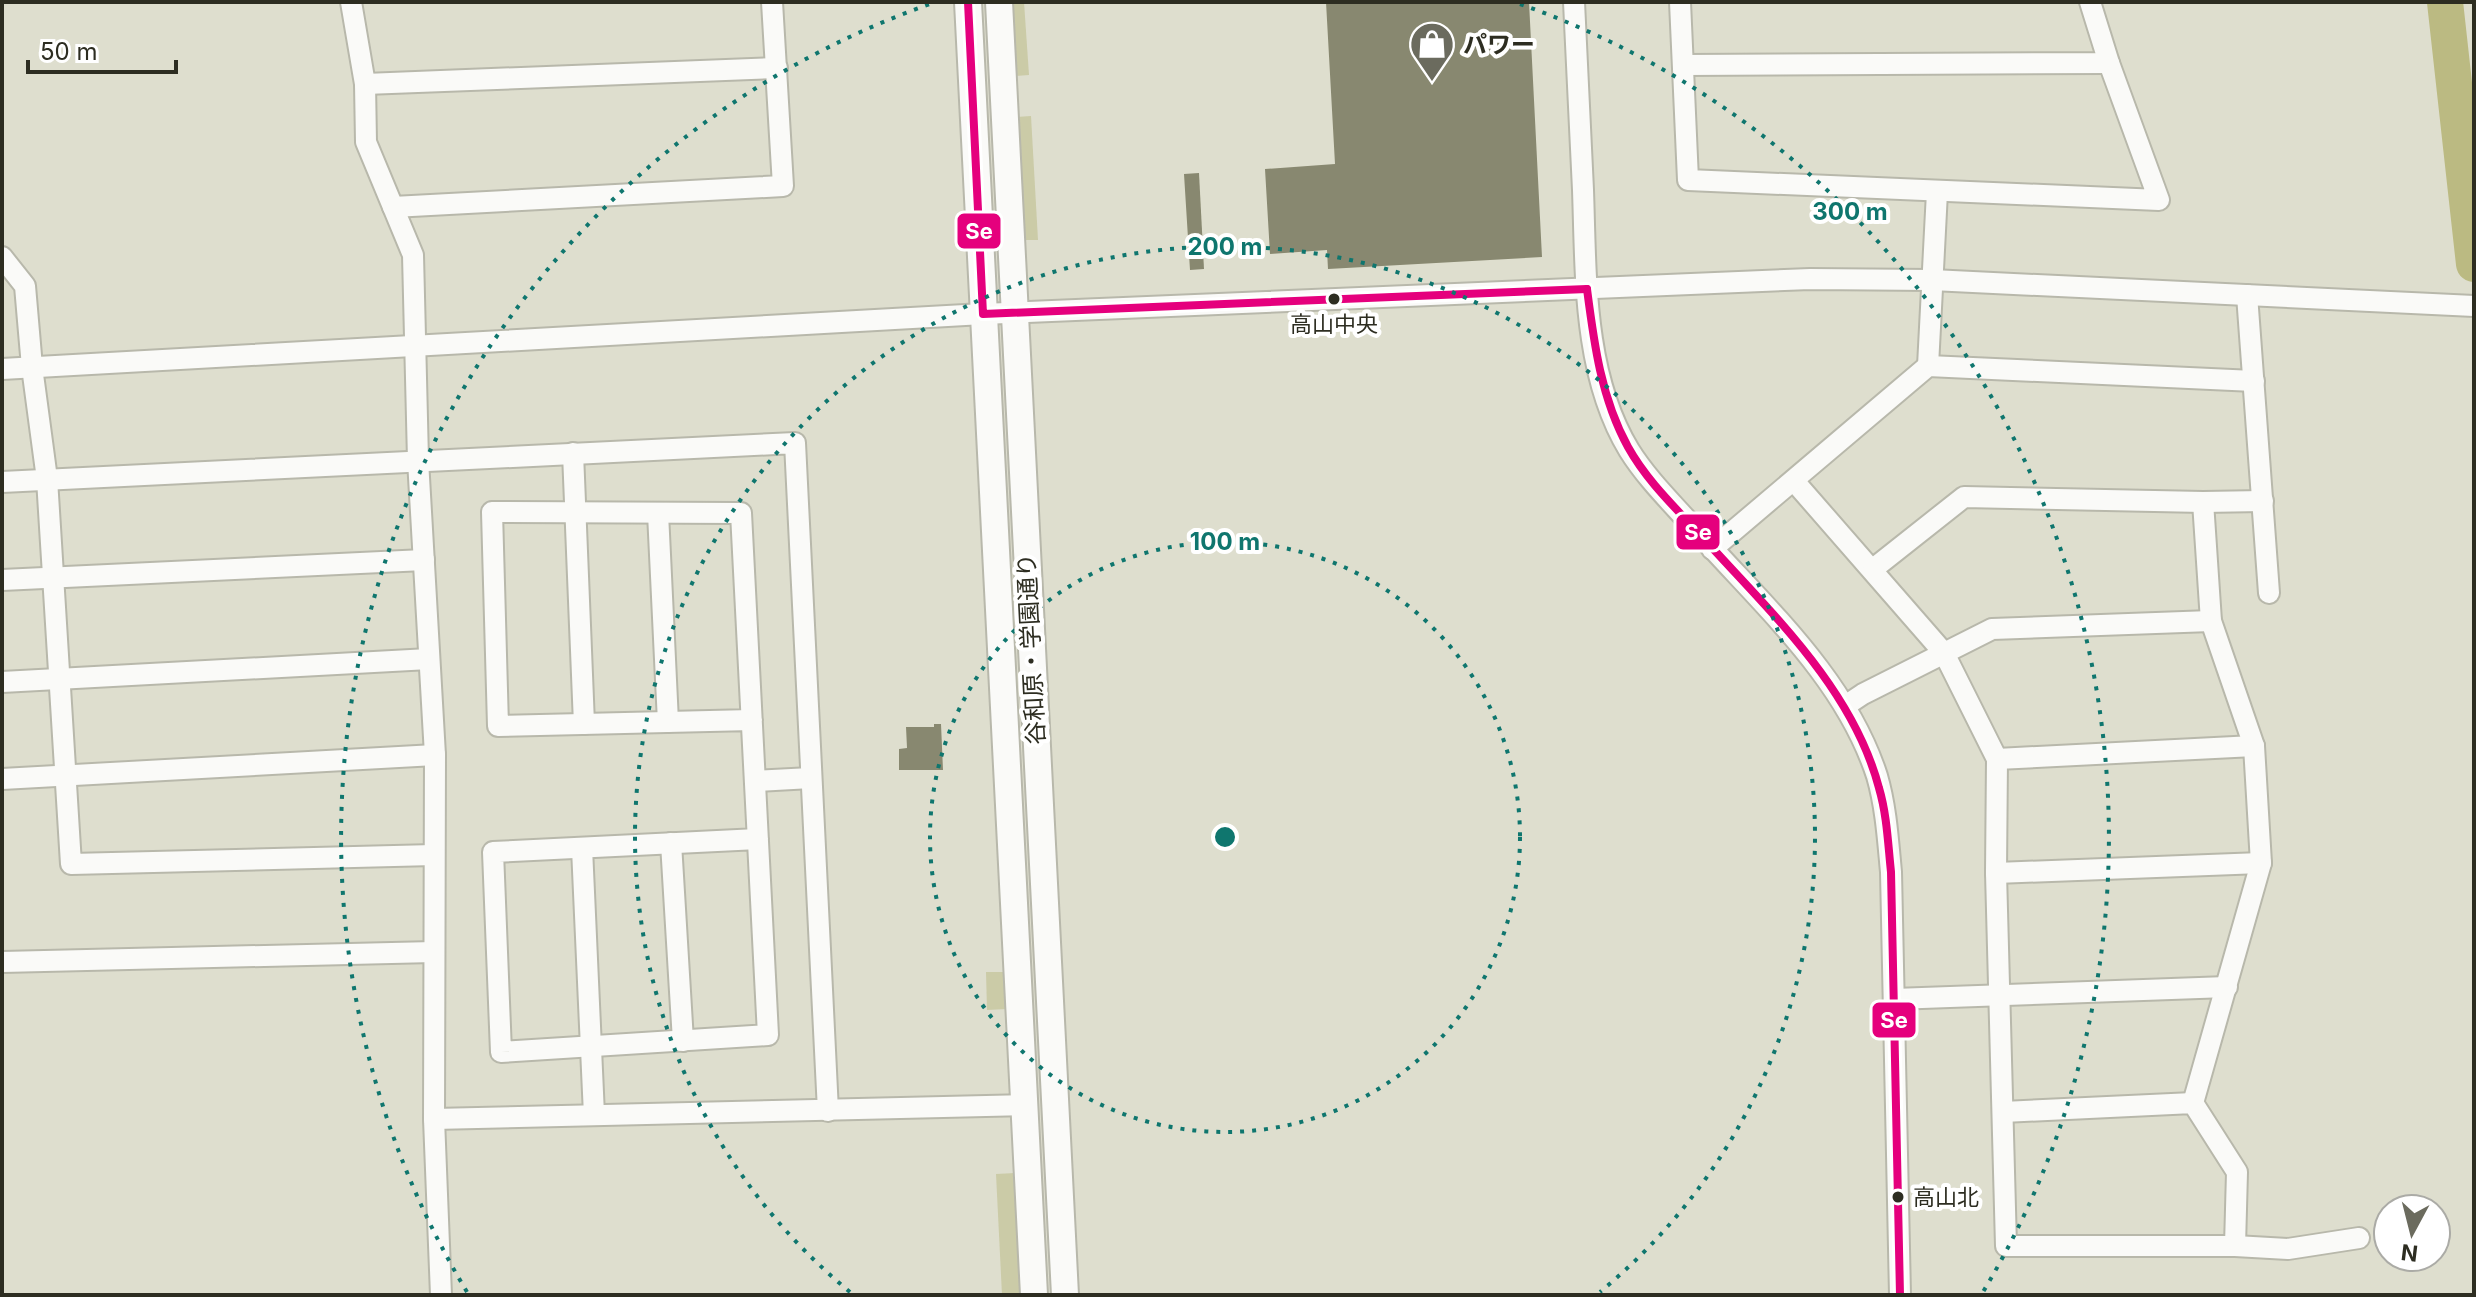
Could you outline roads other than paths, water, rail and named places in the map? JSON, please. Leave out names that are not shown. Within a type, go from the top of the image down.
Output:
[{"type":"main road","name":"谷和原・学園通り","points":[[968,2],[1034,1295]]},
{"type":"main road","name":"谷和原・学園通り","points":[[999,2],[1065,1295]]},
{"type":"street","points":[[351,2],[365,84],[366,142],[413,255],[418,460],[435,755],[434,1119],[441,1295]]},
{"type":"street","points":[[393,207],[783,186],[772,2]]},
{"type":"street","points":[[1574,2],[1587,289],[1603,386],[1629,449],[1712,549],[1813,662],[1845,706],[1878,779],[1891,872],[1900,1295]]},
{"type":"street","points":[[1680,2],[1688,180],[2159,200],[2090,2]]},
{"type":"street","points":[[1684,65],[2109,63]]},
{"type":"street","points":[[365,84],[777,68]]},
{"type":"street","points":[[1928,366],[1937,192]]},
{"type":"street","points":[[2,257],[25,286],[47,479],[71,864],[434,855]]},
{"type":"street","points":[[2,369],[983,314],[1810,279],[1932,280],[2474,306]]},
{"type":"street","points":[[2247,295],[2269,593]]},
{"type":"street","points":[[1712,549],[1928,366],[2254,381]]},
{"type":"street","points":[[2,482],[795,443],[828,1111]]},
{"type":"street","points":[[573,453],[584,724]]},
{"type":"street","points":[[1794,481],[1944,653],[1997,759],[1996,873],[2006,1246],[2235,1246],[2288,1249],[2359,1238]]},
{"type":"street","points":[[1873,569],[1964,497],[2263,501]]},
{"type":"street","points":[[2203,502],[2211,621],[2254,746],[2261,863],[2193,1103],[2237,1172],[2235,1246]]},
{"type":"street","points":[[752,720],[498,726],[492,512],[741,513],[752,720],[768,1035],[501,1052],[493,852],[758,839]]},
{"type":"street","points":[[658,513],[668,722]]},
{"type":"street","points":[[2,580],[424,560]]},
{"type":"street","points":[[1845,706],[1992,629],[2211,621]]},
{"type":"street","points":[[2,682],[429,659]]},
{"type":"street","points":[[1997,759],[2254,746]]},
{"type":"street","points":[[2,779],[435,755]]},
{"type":"street","points":[[755,781],[811,778]]},
{"type":"street","points":[[671,843],[683,1041]]},
{"type":"street","points":[[582,848],[594,1115]]},
{"type":"street","points":[[1996,873],[2261,863]]},
{"type":"street","points":[[2,962],[434,952]]},
{"type":"street","points":[[1894,999],[2227,987]]},
{"type":"street","points":[[2003,1112],[2193,1103]]},
{"type":"street","points":[[434,1119],[1024,1105]]},
{"type":"waterway","points":[[2445,2],[2474,264]]},
{"type":"place","name":"パワー","points":[[1432,83]]},
{"type":"place","name":"高山中央","points":[[1334,299]]},
{"type":"place","name":"高山北","points":[[1898,1197]]}]
